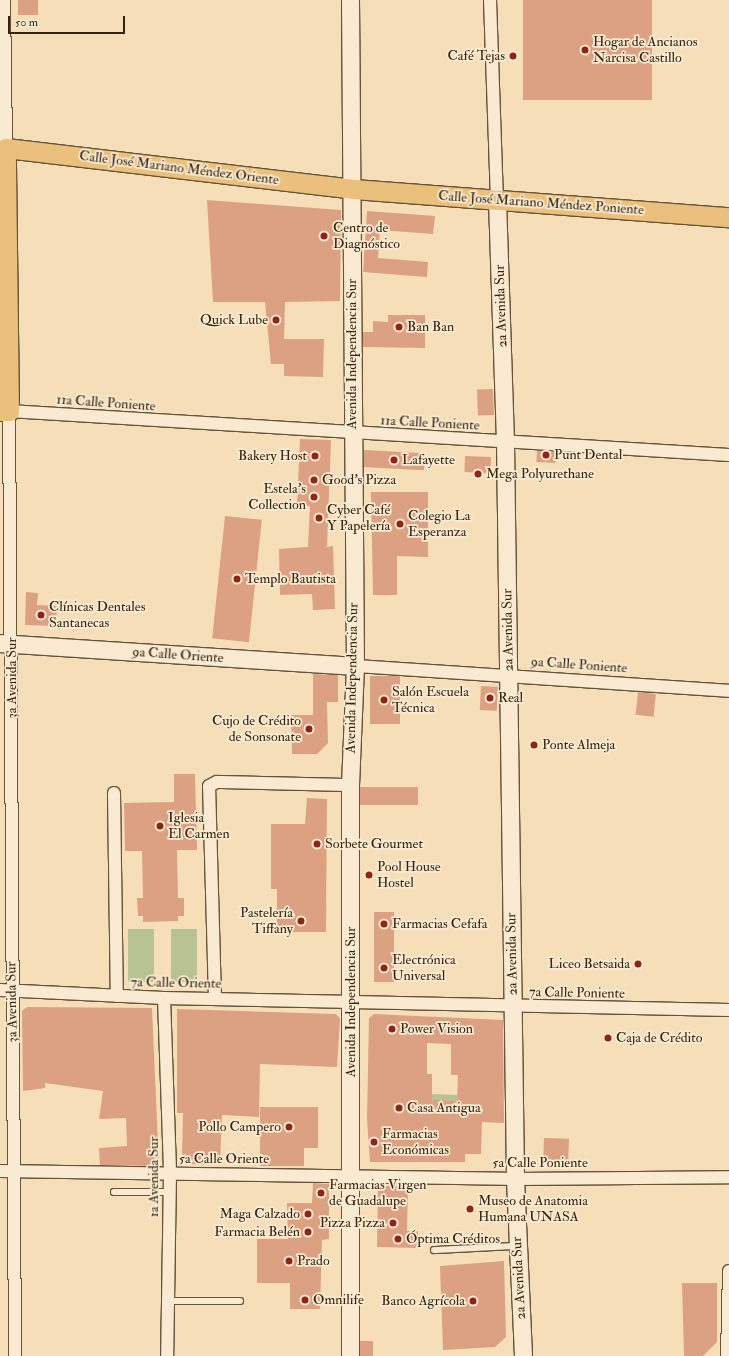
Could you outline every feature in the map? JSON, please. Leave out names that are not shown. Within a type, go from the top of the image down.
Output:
[{"type":"main road","name":"Avenida Independencia Sur","points":[[350,0],[353,189],[352,434],[355,666],[350,785],[352,1001],[350,1356]]},
{"type":"main road","name":"Calle José Mariano Méndez Oriente","points":[[3,148],[353,189]]},
{"type":"main road","name":"3a Avenida Sur","points":[[3,148],[4,411]]},
{"type":"main road","name":"Calle José Mariano Méndez Poniente","points":[[353,189],[729,218]]},
{"type":"main road","name":"2a Avenida Sur","points":[[497,200],[505,442],[515,1179],[523,1356]]},
{"type":"main road","name":"9a Calle Oriente","points":[[6,644],[355,666]]},
{"type":"street","name":"3a Avenida Sur","points":[[3,148],[4,0]]},
{"type":"street","name":"2a Avenida Sur","points":[[490,0],[497,200]]},
{"type":"street","name":"3a Avenida Sur","points":[[4,411],[6,990],[15,1171],[15,1356]]},
{"type":"street","name":"11a Calle Poniente","points":[[4,411],[352,434],[729,455]]},
{"type":"street","name":"9a Calle Poniente","points":[[355,666],[509,674],[729,691]]},
{"type":"street","points":[[215,999],[209,786],[217,782],[350,785]]},
{"type":"street","points":[[114,794],[117,996]]},
{"type":"street","name":"7a Calle Oriente","points":[[6,990],[164,998],[352,1001]]},
{"type":"street","name":"1a Avenida Sur","points":[[164,998],[170,1174],[167,1356]]},
{"type":"street","name":"7a Calle Poniente","points":[[352,1001],[729,1010]]},
{"type":"street","name":"5a Calle Oriente","points":[[0,1171],[170,1174],[351,1174]]},
{"type":"street","name":"5a Calle Poniente","points":[[351,1174],[515,1179],[729,1177]]},
{"type":"street","points":[[727,1356],[729,1271]]},
{"type":"lane","points":[[114,1192],[170,1192]]},
{"type":"lane","points":[[434,1250],[518,1246]]},
{"type":"lane","points":[[168,1301],[240,1301]]},
{"type":"green space","points":[[128,929],[154,929],[154,982],[128,982]]},
{"type":"green space","points":[[171,929],[197,929],[197,982],[171,982]]},
{"type":"green space","points":[[432,1094],[457,1095],[457,1101],[431,1109]]},
{"type":"building","points":[[18,0],[38,0],[38,15],[18,15]]},
{"type":"building","name":"Hogar de Ancianos Narcisa Castillo","points":[[523,0],[652,0],[652,100],[523,100]]},
{"type":"building","points":[[207,200],[341,210],[340,301],[285,302],[284,339],[324,339],[323,377],[284,376],[284,364],[271,364],[265,302],[213,302]]},
{"type":"building","points":[[367,211],[435,216],[433,234],[380,230],[378,258],[428,262],[427,277],[363,272]]},
{"type":"building","name":"Ban Ban","points":[[388,315],[425,315],[425,348],[363,347],[362,332],[373,332],[373,321],[388,322]]},
{"type":"building","points":[[493,389],[494,415],[478,416],[477,390]]},
{"type":"building","points":[[300,439],[331,440],[327,547],[333,546],[335,609],[313,610],[312,594],[280,595],[279,549],[308,547],[310,506],[297,505]]},
{"type":"building","name":"Lafayette","points":[[364,450],[425,453],[424,470],[363,467]]},
{"type":"building","name":"Punt Dental","points":[[537,451],[556,452],[555,463],[536,462]]},
{"type":"building","points":[[465,456],[491,457],[490,473],[464,472]]},
{"type":"building","name":"Colegio La Esperanza","points":[[371,492],[428,492],[428,557],[397,556],[397,595],[373,595]]},
{"type":"building","name":"Templo Bautista","points":[[225,516],[262,520],[249,642],[212,638]]},
{"type":"building","name":"Clínicas Dentales Santanecas","points":[[26,592],[38,593],[37,605],[57,606],[56,626],[25,625]]},
{"type":"building","name":"Cujo de Crédito de Sonsonate","points":[[313,674],[338,675],[338,702],[327,702],[328,743],[317,754],[292,754],[291,715],[313,715]]},
{"type":"building","name":"Salón Escuela Técnica","points":[[370,676],[400,676],[400,724],[370,724]]},
{"type":"building","name":"Real","points":[[481,686],[498,687],[497,711],[480,710]]},
{"type":"building","points":[[638,692],[656,694],[653,717],[636,715]]},
{"type":"building","name":"Iglesia El Carmen","points":[[174,774],[195,774],[197,850],[177,850],[178,898],[184,898],[184,916],[178,916],[178,921],[143,922],[143,916],[138,916],[137,898],[143,898],[142,851],[125,851],[124,803],[174,802]]},
{"type":"building","points":[[359,787],[418,787],[418,805],[359,805]]},
{"type":"building","points":[[307,798],[327,799],[326,932],[277,932],[277,889],[271,889],[271,824],[305,824]]},
{"type":"building","points":[[374,912],[394,912],[394,982],[374,982]]},
{"type":"building","points":[[27,1007],[152,1008],[159,1166],[100,1165],[99,1148],[127,1146],[126,1118],[99,1119],[103,1091],[45,1083],[45,1088],[23,1091],[22,1011]]},
{"type":"building","points":[[177,1009],[336,1014],[340,1019],[337,1067],[260,1064],[259,1117],[222,1115],[220,1165],[189,1164],[182,1154],[183,1113],[177,1113]]},
{"type":"building","points":[[374,1014],[503,1020],[504,1123],[482,1122],[481,1154],[465,1154],[465,1162],[370,1162],[367,1119],[369,1018]],"holes":[[[427,1043],[451,1044],[451,1075],[458,1075],[457,1101],[432,1100],[432,1074],[427,1074]]]},
{"type":"building","name":"Pollo Campero","points":[[260,1107],[318,1107],[318,1148],[304,1148],[304,1166],[260,1166]]},
{"type":"building","points":[[544,1138],[569,1139],[568,1161],[543,1160]]},
{"type":"building","points":[[313,1183],[329,1184],[329,1239],[322,1240],[320,1309],[290,1309],[290,1283],[257,1283],[257,1239],[288,1239],[287,1203],[312,1203]]},
{"type":"building","points":[[378,1186],[408,1186],[407,1231],[418,1231],[418,1248],[377,1247]]},
{"type":"building","name":"Banco Agrícola","points":[[504,1261],[506,1337],[495,1347],[443,1350],[440,1266]]},
{"type":"building","points":[[682,1283],[717,1283],[717,1342],[703,1356],[684,1356]]},
{"type":"building","points":[[360,1341],[373,1341],[373,1356],[360,1356]]},
{"type":"place","name":"Hogar de Ancianos Narcisa Castillo","points":[[585,50]]},
{"type":"place","name":"Café Tejas","points":[[513,56]]},
{"type":"place","name":"Centro de Diagnóstico","points":[[324,236]]},
{"type":"place","name":"Quick Lube","points":[[276,320]]},
{"type":"place","name":"Ban Ban","points":[[399,327]]},
{"type":"place","name":"Punt Dental","points":[[546,455]]},
{"type":"place","name":"Bakery Host","points":[[315,456]]},
{"type":"place","name":"Lafayette","points":[[394,460]]},
{"type":"place","name":"Mega Polyurethane","points":[[478,474]]},
{"type":"place","name":"Good's Pizza","points":[[314,480]]},
{"type":"place","name":"Estela's Collection","points":[[314,497]]},
{"type":"place","name":"Cyber Café Y Papelería","points":[[319,518]]},
{"type":"place","name":"Colegio La Esperanza","points":[[400,524]]},
{"type":"place","name":"Templo Bautista","points":[[237,579]]},
{"type":"place","name":"Clínicas Dentales Santanecas","points":[[41,615]]},
{"type":"place","name":"Real","points":[[490,698]]},
{"type":"place","name":"Salón Escuela Técnica","points":[[384,700]]},
{"type":"place","name":"Cujo de Crédito de Sonsonate","points":[[309,729]]},
{"type":"place","name":"Ponte Almeja","points":[[534,745]]},
{"type":"place","name":"Iglesia El Carmen","points":[[160,826]]},
{"type":"place","name":"Sorbete Gourmet","points":[[317,844]]},
{"type":"place","name":"Pool House Hostel","points":[[369,875]]},
{"type":"place","name":"Pastelería Tiffany","points":[[301,921]]},
{"type":"place","name":"Farmacias Cefafa","points":[[384,924]]},
{"type":"place","name":"Liceo Betsaida","points":[[638,964]]},
{"type":"place","name":"Electrónica Universal","points":[[384,968]]},
{"type":"place","name":"Power Vision","points":[[392,1029]]},
{"type":"place","name":"Caja de Crédito","points":[[608,1038]]},
{"type":"place","name":"Casa Antigua","points":[[399,1108]]},
{"type":"place","name":"Pollo Campero","points":[[289,1127]]},
{"type":"place","name":"Farmacias Económicas","points":[[374,1142]]},
{"type":"place","name":"Farmacias Virgen de Guadalupe","points":[[321,1193]]},
{"type":"place","name":"Museo de Anatomia Humana UNASA","points":[[470,1209]]},
{"type":"place","name":"Maga Calzado","points":[[308,1214]]},
{"type":"place","name":"Pizza Pizza","points":[[393,1223]]},
{"type":"place","name":"Farmacia Belén","points":[[308,1232]]},
{"type":"place","name":"Óptima Créditos","points":[[398,1239]]},
{"type":"place","name":"Prado","points":[[289,1261]]},
{"type":"place","name":"Omnilife","points":[[305,1300]]},
{"type":"place","name":"Banco Agrícola","points":[[473,1301]]}]
